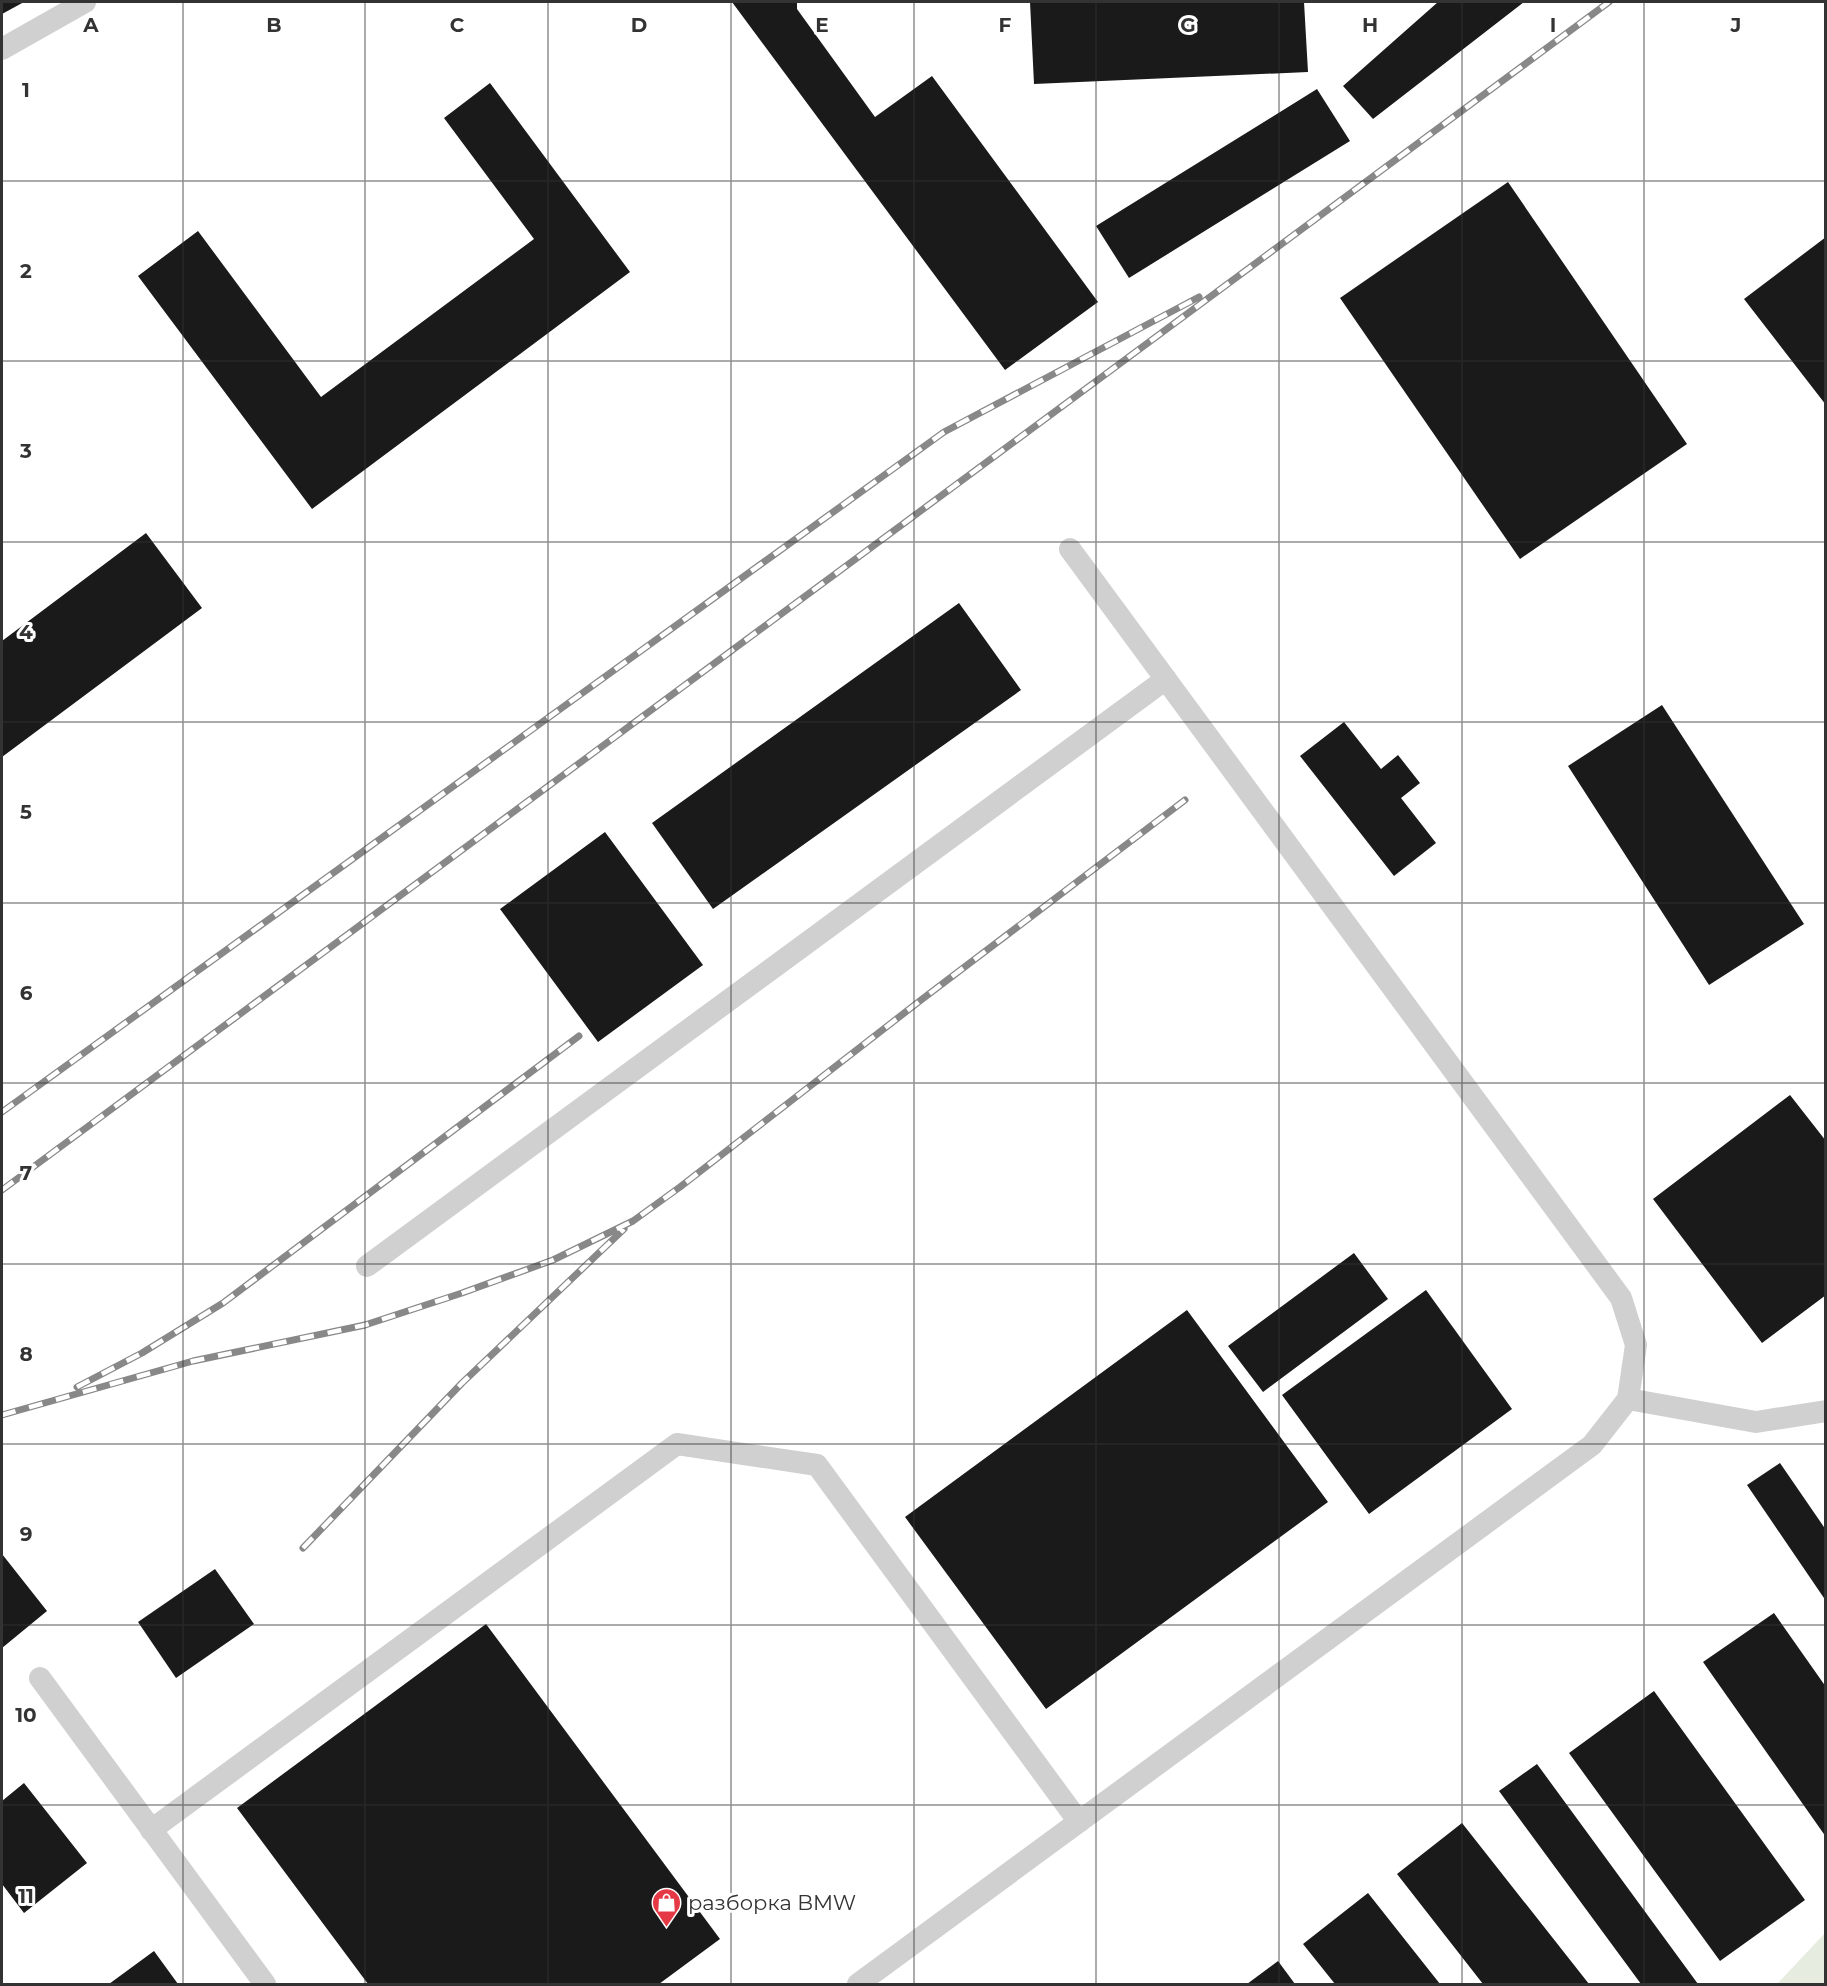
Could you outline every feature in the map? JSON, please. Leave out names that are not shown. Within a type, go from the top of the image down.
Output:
[{"type":"lane","points":[[2,49],[85,2]]},
{"type":"lane","points":[[858,1984],[1592,1445],[1628,1399],[1636,1345],[1621,1298],[1070,549]]},
{"type":"lane","points":[[367,1266],[1166,679]]},
{"type":"lane","points":[[1628,1399],[1756,1422],[1826,1412]]},
{"type":"lane","points":[[151,1830],[677,1444],[817,1465],[1079,1822]]},
{"type":"lane","points":[[40,1678],[265,1984]]},
{"type":"shaded area","points":[[1825,1933],[1825,1984],[1777,1984]]},
{"type":"building","points":[[2,2],[24,2],[2,14]]},
{"type":"building","points":[[732,2],[797,2],[797,9],[875,117],[932,76],[1098,302],[1005,370]]},
{"type":"building","points":[[1030,2],[1304,2],[1308,72],[1034,84]]},
{"type":"building","points":[[1438,2],[1524,2],[1373,119],[1343,86]]},
{"type":"building","points":[[490,83],[630,272],[312,509],[138,276],[198,231],[321,397],[534,239],[444,118]]},
{"type":"building","points":[[1317,89],[1350,141],[1129,278],[1096,226]]},
{"type":"building","points":[[1508,182],[1687,444],[1520,559],[1340,298]]},
{"type":"building","points":[[1826,237],[1826,405],[1744,299]]},
{"type":"building","points":[[146,533],[202,608],[2,757],[2,641]]},
{"type":"building","points":[[959,603],[1021,690],[713,909],[652,823]]},
{"type":"building","points":[[1662,705],[1804,924],[1709,985],[1568,766]]},
{"type":"building","points":[[1344,722],[1381,769],[1398,755],[1420,783],[1401,798],[1436,843],[1394,876],[1300,756]]},
{"type":"building","points":[[605,832],[703,965],[598,1042],[500,909]]},
{"type":"building","points":[[1790,1095],[1826,1141],[1826,1295],[1762,1343],[1653,1199]]},
{"type":"building","points":[[1354,1253],[1388,1299],[1263,1392],[1228,1346]]},
{"type":"building","points":[[1426,1290],[1512,1409],[1369,1514],[1282,1395]]},
{"type":"building","points":[[1187,1310],[1328,1502],[1046,1709],[905,1517]]},
{"type":"building","points":[[1780,1463],[1826,1530],[1826,1601],[1747,1485]]},
{"type":"building","points":[[2,1554],[47,1611],[2,1648]]},
{"type":"building","points":[[215,1569],[254,1624],[176,1678],[138,1622]]},
{"type":"building","points":[[1774,1613],[1826,1687],[1826,1837],[1703,1662]]},
{"type":"building","points":[[486,1624],[720,1939],[659,1984],[368,1984],[237,1808]]},
{"type":"building","points":[[1654,1691],[1805,1900],[1720,1961],[1569,1753]]},
{"type":"building","points":[[1537,1764],[1698,1984],[1641,1984],[1499,1791]]},
{"type":"building","points":[[24,1783],[87,1863],[24,1913],[2,1884],[2,1801]]},
{"type":"building","points":[[1462,1823],[1589,1984],[1483,1984],[1397,1874]]},
{"type":"building","points":[[1368,1893],[1440,1984],[1335,1984],[1303,1944]]},
{"type":"building","points":[[154,1951],[178,1984],[109,1984]]},
{"type":"building","points":[[1278,1961],[1295,1984],[1247,1984]]},
{"type":"railway","points":[[2,1190],[1609,2]]},
{"type":"railway","points":[[2,1112],[944,432],[1199,297]]},
{"type":"railway","points":[[2,1415],[193,1361],[365,1325],[553,1260],[633,1221],[1185,800]]},
{"type":"railway","points":[[77,1387],[142,1353],[223,1303],[579,1036]]},
{"type":"railway","points":[[303,1548],[462,1383],[624,1229]]},
{"type":"place","name":"разборка BMW","points":[[667,1928]]}]
